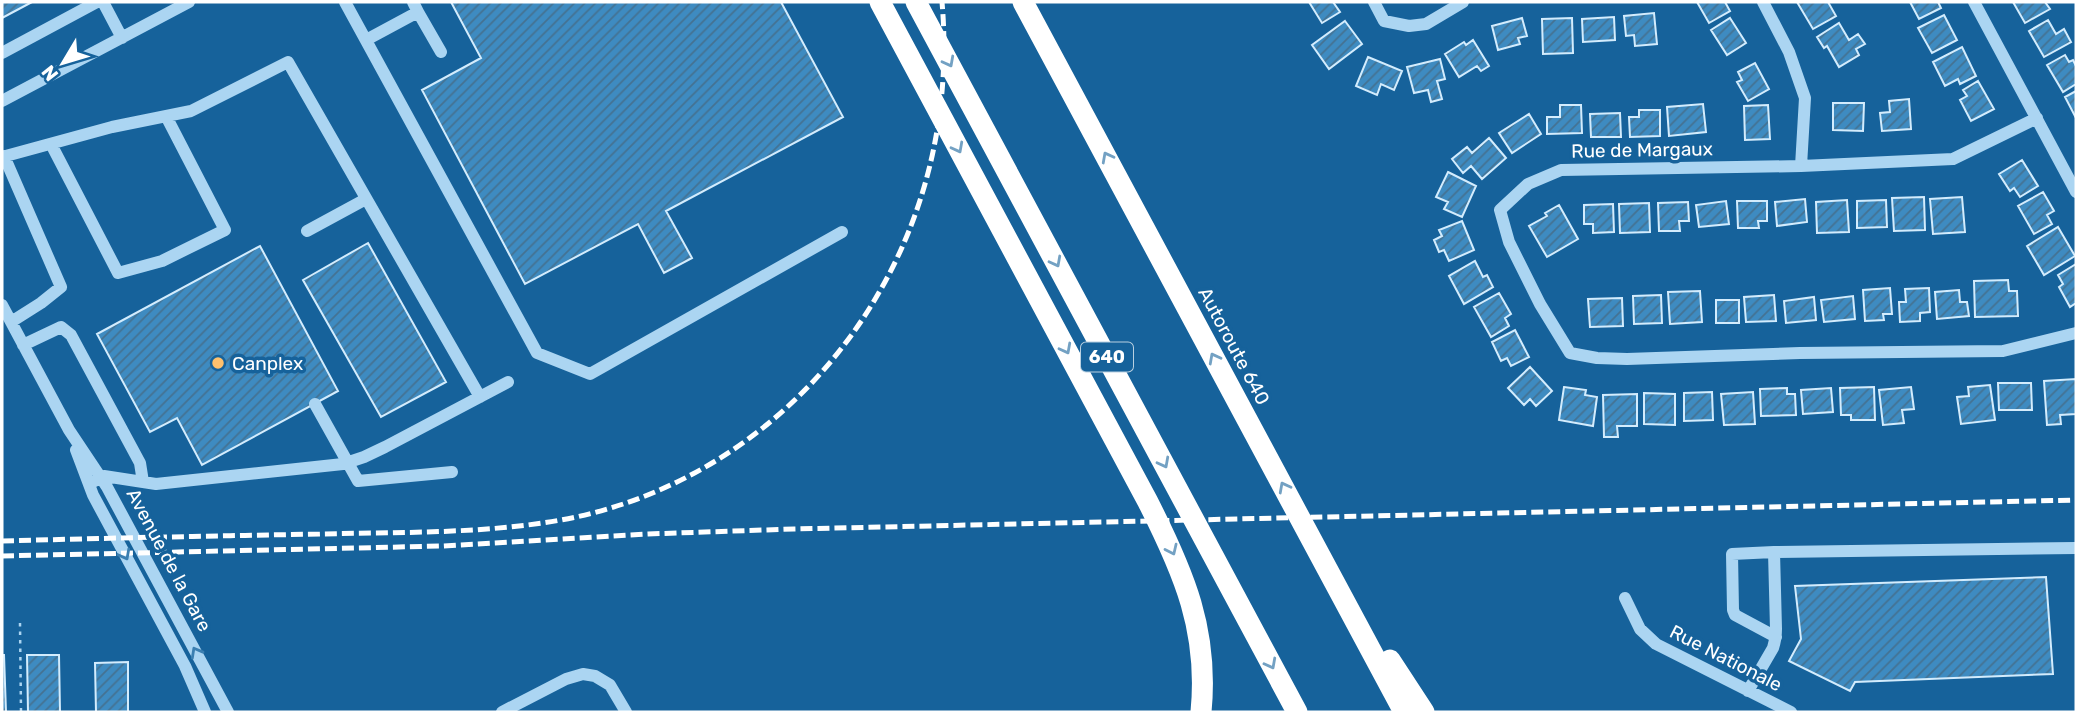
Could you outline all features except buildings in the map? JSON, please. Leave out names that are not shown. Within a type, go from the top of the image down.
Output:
[{"type":"highway","points":[[880,2],[1175,557],[1195,612],[1201,646],[1201,712]]},
{"type":"highway","name":"640","points":[[916,2],[1297,712]]},
{"type":"highway","name":"Autoroute 640","points":[[1023,2],[1404,712]]},
{"type":"highway","points":[[1316,547],[1424,712]]},
{"type":"street","points":[[2,52],[97,2]]},
{"type":"street","points":[[103,2],[122,38]]},
{"type":"street","points":[[2,102],[190,2]]},
{"type":"street","points":[[345,2],[537,353],[590,374],[842,232]]},
{"type":"street","points":[[1374,2],[1384,21],[1409,26],[1426,24],[1463,2]]},
{"type":"street","points":[[1763,2],[1789,52],[1805,98],[1801,166]]},
{"type":"street","points":[[1974,2],[2076,192]]},
{"type":"street","points":[[366,40],[416,7],[441,52]]},
{"type":"street","points":[[11,322],[61,287],[3,157],[112,127],[191,111],[288,62],[480,397]]},
{"type":"street","points":[[51,144],[118,273],[162,261],[225,230],[166,116]]},
{"type":"street","name":"Rue de Margaux","points":[[2037,118],[1952,159],[1801,166],[1561,170],[1528,184],[1500,210],[1509,243],[1540,304],[1570,353],[1597,358],[1627,359],[1800,353],[2003,351],[2076,333]]},
{"type":"street","points":[[307,231],[366,199]]},
{"type":"street","name":"Avenue de la Gare","points":[[2,305],[95,481],[228,712]]},
{"type":"street","points":[[23,345],[61,327],[71,335],[140,463],[143,482]]},
{"type":"street","points":[[95,481],[112,476],[156,484],[347,462],[375,453],[508,382]]},
{"type":"street","points":[[315,404],[358,481],[452,472]]},
{"type":"street","name":"Avenue de la Gare","points":[[95,481],[93,495],[185,666],[205,712]]},
{"type":"street","points":[[1776,637],[1735,615],[1732,554],[2076,548]]},
{"type":"street","points":[[1748,691],[1773,648],[1776,637],[1774,552]]},
{"type":"street","name":"Rue Nationale","points":[[1625,598],[1640,629],[1656,644],[1791,712]]},
{"type":"street","points":[[502,712],[566,679],[583,674],[595,676],[610,685],[626,712]]},
{"type":"path","points":[[20,623],[21,712]]},
{"type":"railway","points":[[2,541],[411,532],[531,525],[610,508],[656,492],[700,470],[742,444],[780,414],[815,380],[846,342],[874,301],[893,266],[909,231],[932,156],[943,80],[942,2]]},
{"type":"railway","points":[[2,556],[443,546],[794,529],[2076,500]]},
{"type":"place","name":"Canplex","points":[[218,363]]}]
